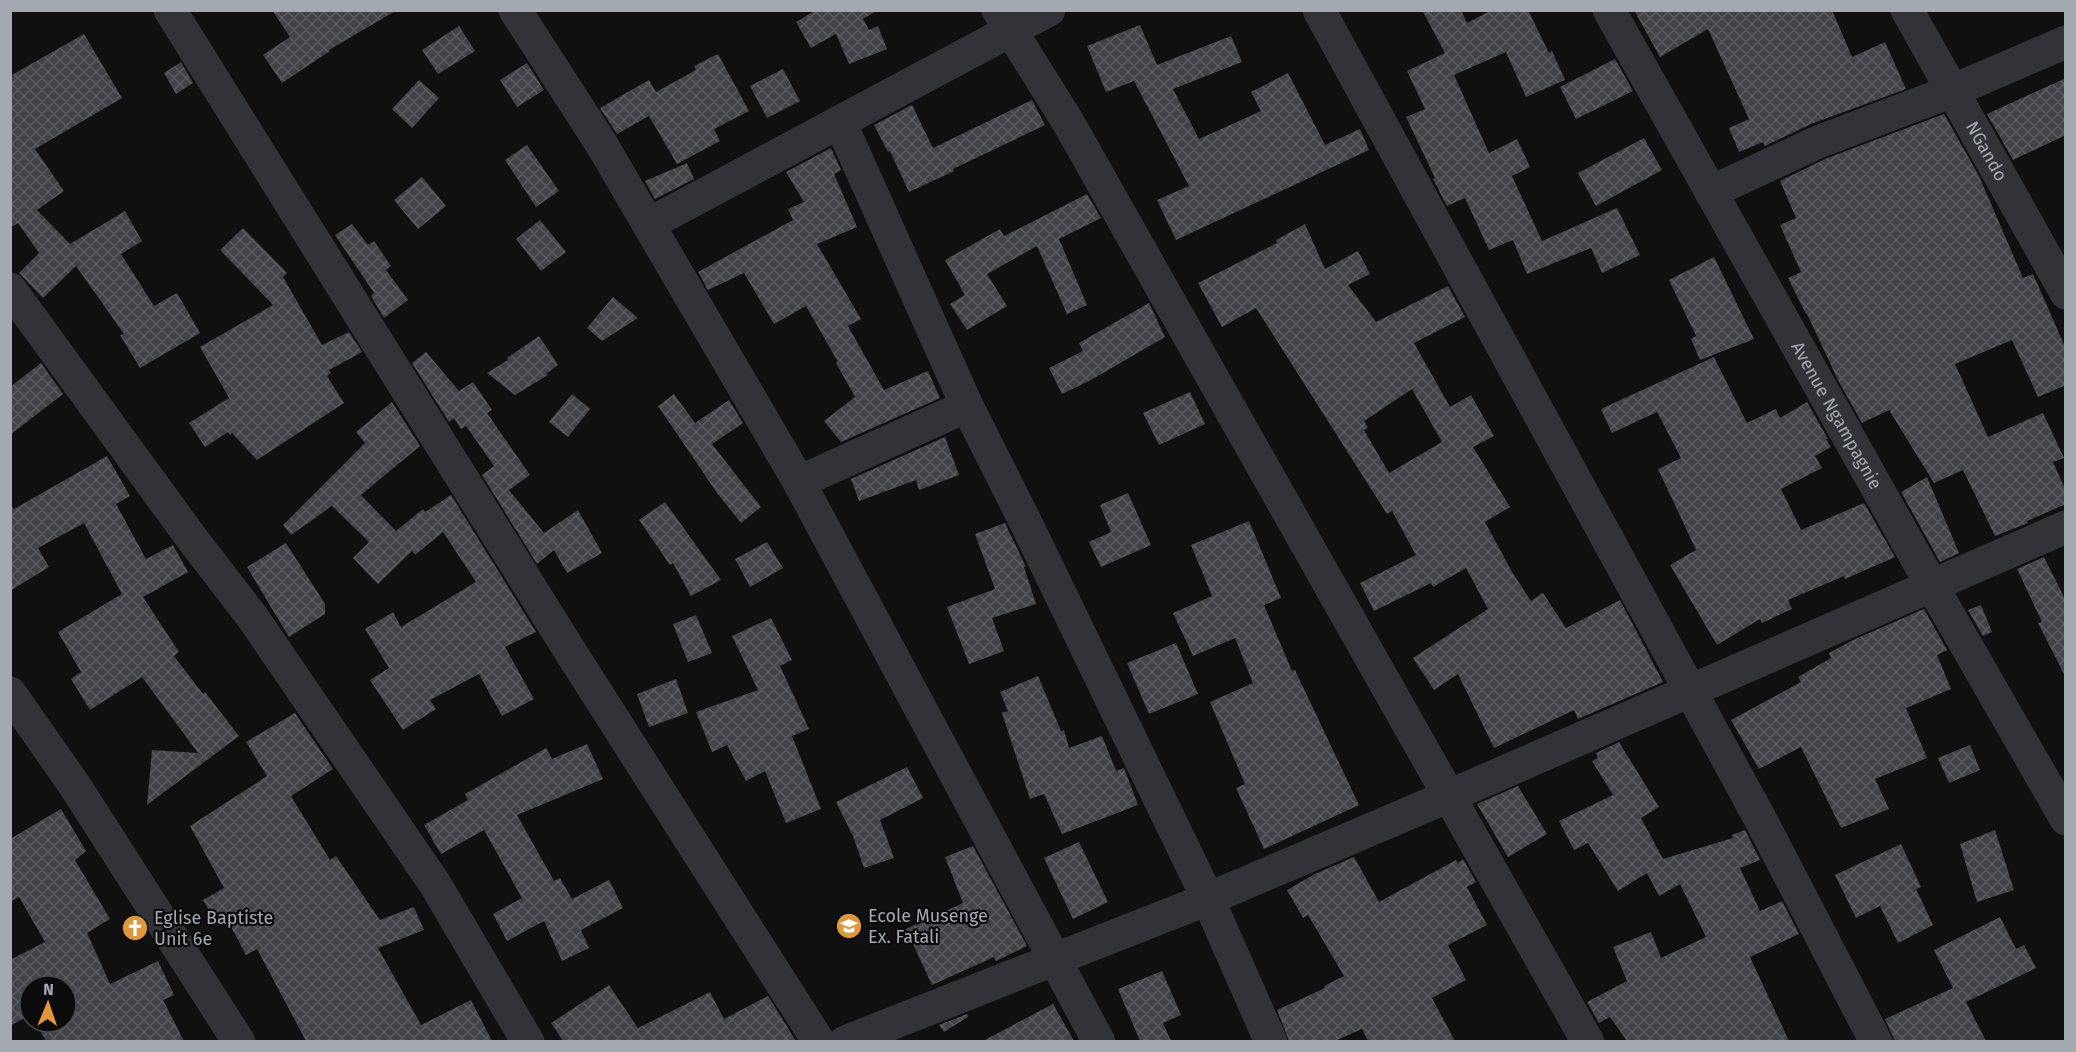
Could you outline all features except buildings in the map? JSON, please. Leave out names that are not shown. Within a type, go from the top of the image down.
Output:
[{"type":"street","points":[[170,10],[570,651],[819,1041]]},
{"type":"street","points":[[515,10],[602,145],[799,482],[1100,1041]]},
{"type":"street","points":[[649,224],[840,122],[1005,21],[1049,10]]},
{"type":"street","points":[[1319,10],[1764,826],[1875,1041]]},
{"type":"street","name":"Avenue Ngampagnie","points":[[1610,10],[1931,584],[2066,819]]},
{"type":"street","name":"NGando","points":[[1907,10],[2066,292]]},
{"type":"street","points":[[1005,21],[1080,142],[1588,1041]]},
{"type":"street","points":[[1711,192],[1818,142],[1952,91],[2066,42]]},
{"type":"street","points":[[840,122],[967,406],[1208,899],[1271,1041]]},
{"type":"street","points":[[10,289],[190,536],[253,618],[293,676],[435,884],[528,1041]]},
{"type":"street","points":[[799,482],[967,406]]},
{"type":"street","points":[[844,1041],[1208,899],[2066,527]]},
{"type":"street","points":[[10,693],[75,786],[239,1041]]},
{"type":"place","name":"Ecole Musenge Ex. Fatali","points":[[849,926]]},
{"type":"place","name":"Eglise Baptiste Unit 6e","points":[[135,928]]}]
